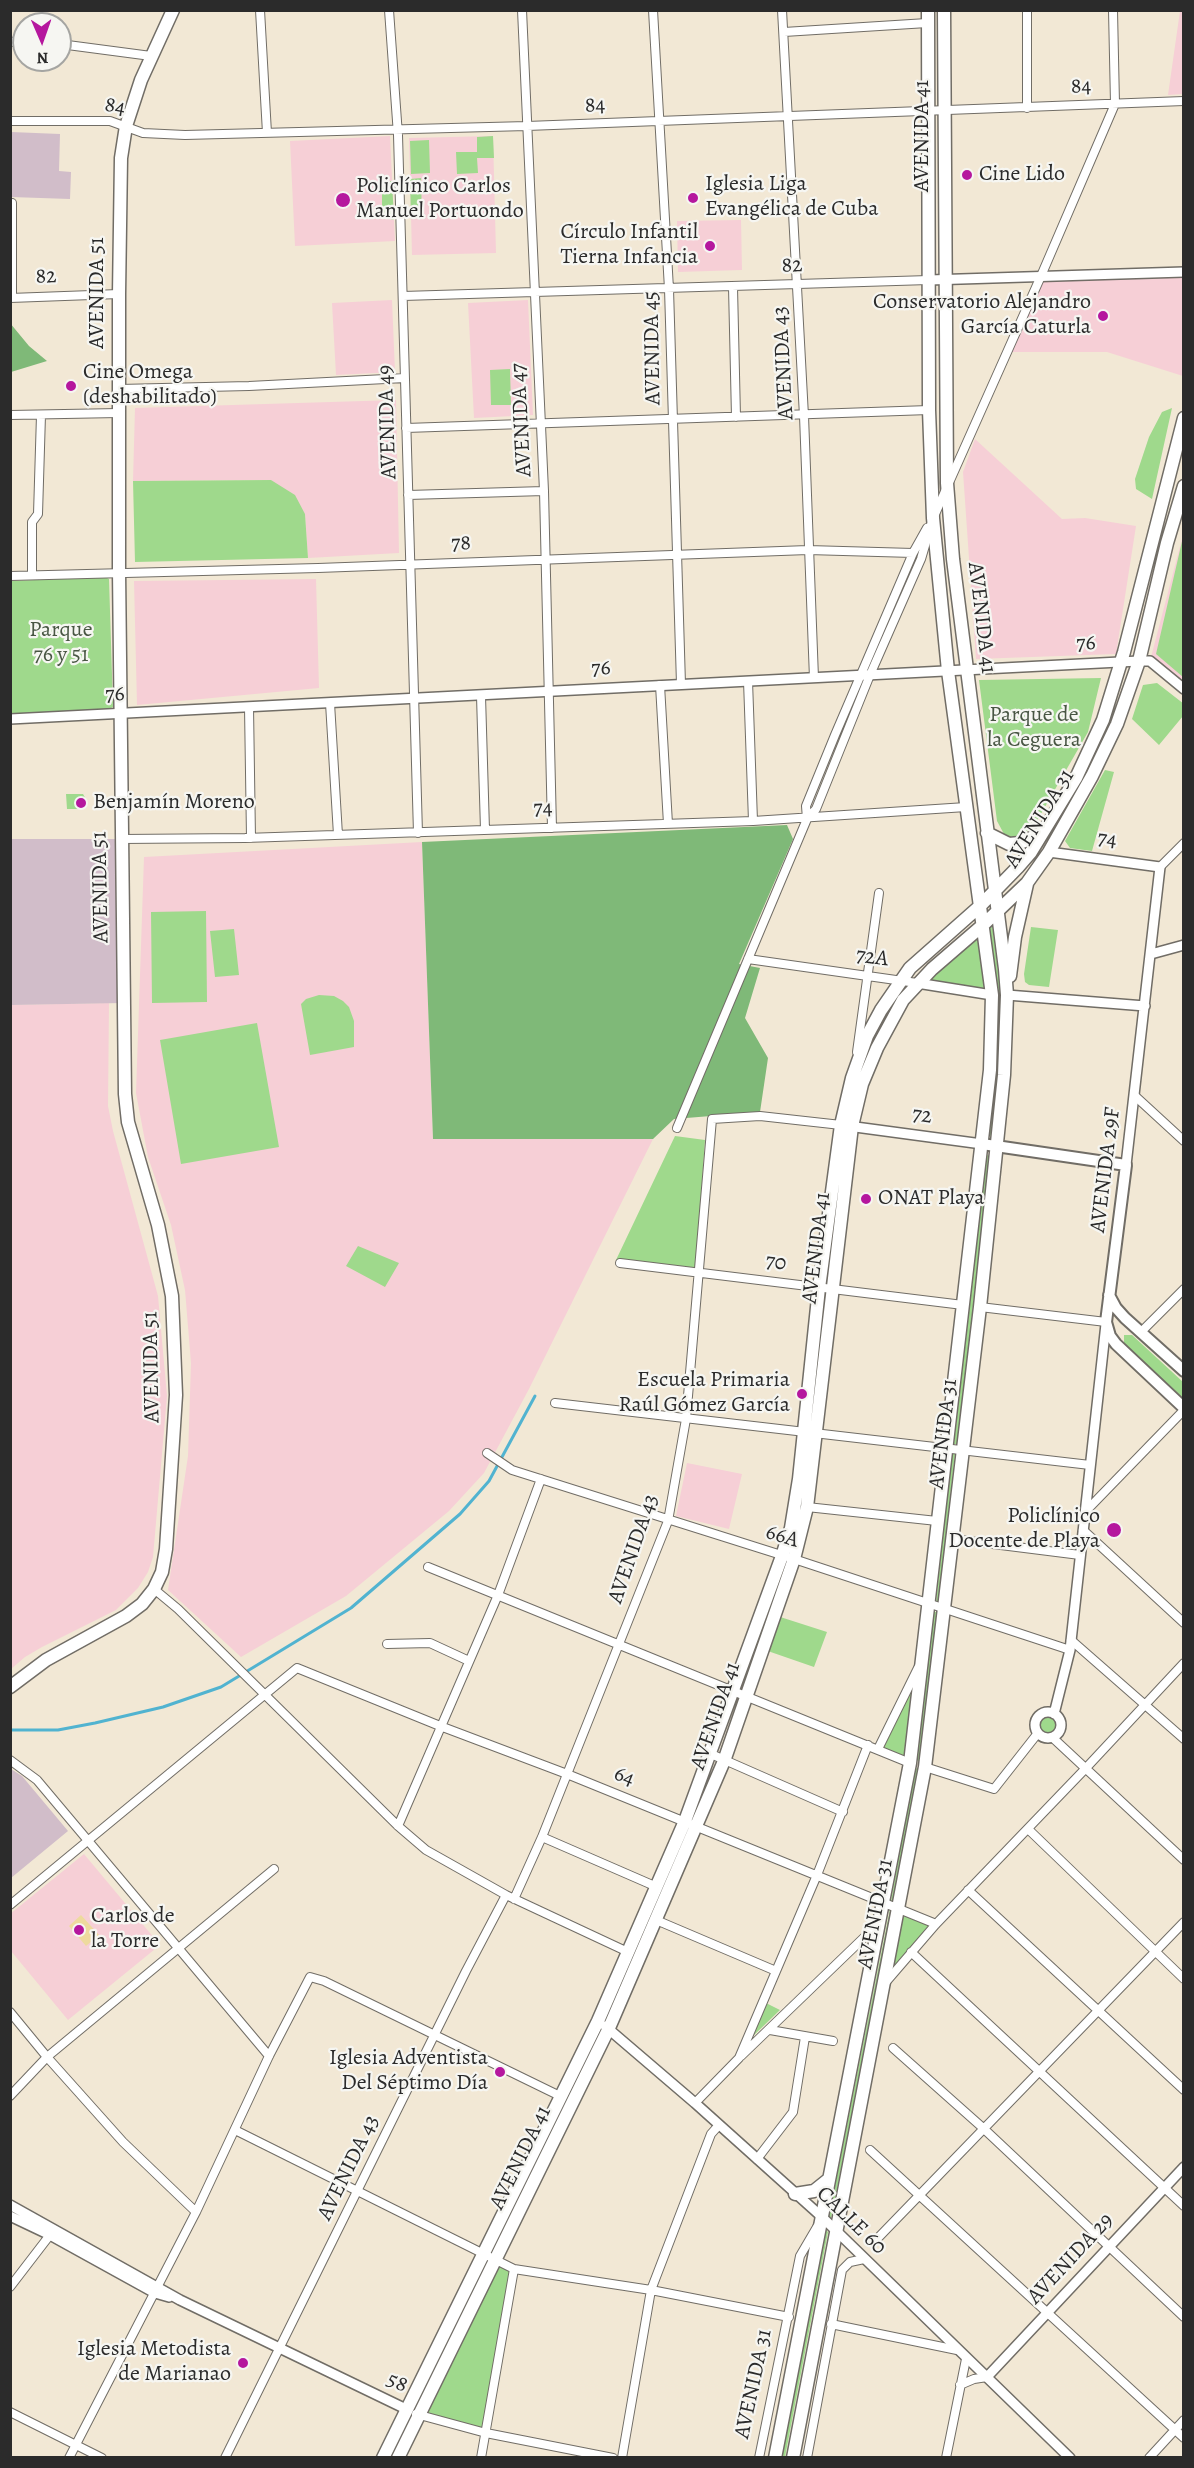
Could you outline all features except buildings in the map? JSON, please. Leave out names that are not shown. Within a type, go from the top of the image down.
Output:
[{"type":"main road","name":"AVENIDA 51","points":[[10,1687],[46,1660],[126,1616],[142,1604],[154,1589],[162,1572],[166,1549],[173,1466],[176,1352],[168,1269],[158,1225],[128,1122],[125,1094],[121,839],[119,294],[121,168],[126,126],[132,104],[151,57],[173,10]]},
{"type":"main road","name":"AVENIDA 41","points":[[383,2457],[406,2409],[490,2256],[656,1920],[724,1761],[788,1558],[791,1528],[811,1432],[833,1289],[846,1125],[862,1084],[877,1048],[903,1000],[917,983],[997,912],[953,559],[947,483],[944,10]]},
{"type":"main road","name":"AVENIDA 41","points":[[398,2457],[419,2415],[560,2096],[603,2025],[628,1952],[685,1821],[733,1690],[807,1507],[819,1288],[856,1066],[867,1036],[910,968],[981,906],[948,671],[933,519],[929,410],[928,17]]},
{"type":"main road","name":"AVENIDA 31","points":[[775,2457],[885,1903],[910,1762],[990,1070],[992,995],[981,906],[1024,860],[1042,834],[1076,778],[1103,720],[1123,657],[1184,418]]},
{"type":"main road","name":"AVENIDA 31","points":[[793,2457],[925,1767],[980,1307],[1004,1075],[1007,995],[997,912],[1027,882],[1049,852],[1109,743],[1139,661],[1167,543],[1184,486]]},
{"type":"main road","points":[[987,833],[1009,844],[1020,843],[1042,834]]},
{"type":"main road","points":[[1007,995],[1017,927],[1027,882]]},
{"type":"main road","name":"72","points":[[982,1144],[1126,1165]]},
{"type":"main road","name":"AVENIDA 29F","points":[[1106,1322],[1126,1165]]},
{"type":"main road","points":[[1109,1295],[1125,1318],[1184,1371]]},
{"type":"main road","points":[[1125,1318],[1114,1317],[1106,1322],[1110,1336],[1184,1409]]},
{"type":"main road","points":[[795,2194],[814,2191],[829,2180]]},
{"type":"street","points":[[260,10],[267,133]]},
{"type":"street","name":"AVENIDA 49","points":[[389,10],[398,130],[418,832]]},
{"type":"street","name":"AVENIDA 47","points":[[522,10],[544,491],[552,828]]},
{"type":"street","name":"AVENIDA 45","points":[[653,10],[669,289],[681,684]]},
{"type":"street","name":"AVENIDA 43","points":[[782,10],[798,285],[814,678]]},
{"type":"street","points":[[1027,10],[1027,108]]},
{"type":"street","points":[[677,1128],[807,819],[806,806],[921,559],[947,483],[1041,276],[1115,104],[1113,10]]},
{"type":"street","points":[[784,32],[928,17]]},
{"type":"street","points":[[72,46],[151,57]]},
{"type":"street","name":"84","points":[[10,121],[110,121],[142,133],[185,135],[527,126],[1184,101]]},
{"type":"street","points":[[11,298],[12,203]]},
{"type":"street","name":"82","points":[[403,296],[535,290],[669,289],[1184,272]]},
{"type":"street","points":[[733,287],[736,417]]},
{"type":"street","name":"82","points":[[11,298],[119,294]]},
{"type":"street","points":[[119,389],[249,386],[405,378]]},
{"type":"street","points":[[406,428],[929,410]]},
{"type":"street","points":[[10,416],[119,413]]},
{"type":"street","points":[[33,575],[33,522],[38,514],[41,415]]},
{"type":"street","points":[[408,495],[544,491]]},
{"type":"street","points":[[865,676],[913,553],[933,519]]},
{"type":"street","name":"78","points":[[10,576],[808,550],[913,553]]},
{"type":"street","name":"76","points":[[10,719],[865,676],[1123,657],[1150,661],[1184,688]]},
{"type":"street","points":[[748,681],[753,821]]},
{"type":"street","points":[[660,685],[668,824]]},
{"type":"street","points":[[481,696],[485,830]]},
{"type":"street","points":[[330,703],[338,835]]},
{"type":"street","points":[[249,706],[251,838]]},
{"type":"street","name":"74","points":[[121,839],[251,838],[807,819],[966,807]]},
{"type":"street","points":[[1160,867],[1184,843]]},
{"type":"street","name":"74","points":[[1049,852],[1160,867]]},
{"type":"street","name":"AVENIDA 29F","points":[[1126,1165],[1160,867]]},
{"type":"street","points":[[856,1066],[879,893]]},
{"type":"street","points":[[1151,954],[1184,945]]},
{"type":"street","name":"72A","points":[[748,959],[992,995]]},
{"type":"street","points":[[1007,995],[1145,1006]]},
{"type":"street","points":[[1135,1096],[1184,1141]]},
{"type":"street","name":"72","points":[[712,1119],[760,1116],[846,1125],[982,1144]]},
{"type":"street","name":"AVENIDA 43","points":[[225,2457],[436,2034],[465,1971],[510,1897],[542,1837],[668,1521],[686,1419],[712,1119]]},
{"type":"street","name":"70","points":[[620,1263],[963,1305]]},
{"type":"street","points":[[1141,1332],[1184,1289]]},
{"type":"street","points":[[980,1307],[1106,1322]]},
{"type":"street","name":"AVENIDA 29F","points":[[1054,1714],[1070,1650],[1106,1322]]},
{"type":"street","points":[[555,1403],[1090,1465]]},
{"type":"street","points":[[1085,1512],[1184,1409]]},
{"type":"street","name":"66A","points":[[487,1453],[512,1470],[1070,1650]]},
{"type":"street","points":[[398,1826],[498,1595],[541,1479]]},
{"type":"street","points":[[807,1507],[937,1521]]},
{"type":"street","points":[[1083,1530],[1184,1623]]},
{"type":"street","points":[[953,1539],[1080,1555]]},
{"type":"street","points":[[429,1567],[910,1762]]},
{"type":"street","points":[[154,1589],[178,1609],[398,1826],[443,1862],[510,1897],[628,1952]]},
{"type":"street","points":[[1071,1640],[1184,1739]]},
{"type":"street","points":[[387,1644],[430,1643],[469,1661]]},
{"type":"street","points":[[879,1749],[922,1659]]},
{"type":"street","points":[[885,1984],[936,1924],[1184,1663]]},
{"type":"street","name":"64","points":[[265,1696],[297,1668],[698,1826],[936,1924]]},
{"type":"street","points":[[10,1905],[265,1696]]},
{"type":"street","points":[[1046,1713],[1054,1714],[1061,1725],[1059,1733],[1053,1738],[1044,1738],[1038,1733],[1035,1725],[1038,1717],[1046,1713]]},
{"type":"street","points":[[925,1767],[994,1789],[1038,1733]]},
{"type":"street","points":[[1053,1738],[1184,1860]]},
{"type":"street","points":[[739,2058],[843,1812],[867,1745]]},
{"type":"street","points":[[711,1754],[843,1812]]},
{"type":"street","points":[[10,1760],[37,1780],[269,2056]]},
{"type":"street","points":[[1028,1829],[1184,1979]]},
{"type":"street","points":[[542,1837],[657,1887]]},
{"type":"street","points":[[10,2096],[47,2057],[274,1869]]},
{"type":"street","points":[[968,1890],[1184,2090]]},
{"type":"street","points":[[656,1920],[776,1971]]},
{"type":"street","points":[[695,2103],[880,1922]]},
{"type":"street","points":[[875,2241],[1184,1922]]},
{"type":"street","points":[[911,1952],[1184,2206]]},
{"type":"street","points":[[69,2457],[196,2212],[269,2056],[310,1977],[324,1981],[436,2034],[560,2096]]},
{"type":"street","points":[[10,2012],[123,2142],[196,2212]]},
{"type":"street","name":"CALLE 60","points":[[603,2025],[695,2103],[822,2217],[1070,2457]]},
{"type":"street","points":[[770,2030],[833,2041]]},
{"type":"street","points":[[757,2159],[793,2112],[806,2037]]},
{"type":"street","points":[[893,2048],[983,2128],[1184,2317]]},
{"type":"street","points":[[622,2457],[651,2290],[711,2134],[719,2125]]},
{"type":"street","points":[[235,2130],[514,2269],[651,2290],[789,2317]]},
{"type":"street","points":[[870,2150],[1184,2438]]},
{"type":"street","name":"AVENIDA 29","points":[[987,2377],[1184,2167]]},
{"type":"street","name":"58","points":[[10,2205],[52,2232],[156,2290],[419,2415],[486,2433],[613,2457]]},
{"type":"street","name":"58","points":[[10,2216],[52,2232]]},
{"type":"street","name":"AVENIDA 31","points":[[759,2457],[800,2256],[822,2217]]},
{"type":"street","points":[[10,2287],[52,2232]]},
{"type":"street","points":[[807,2457],[842,2270],[850,2262],[864,2259]]},
{"type":"street","points":[[481,2457],[514,2269]]},
{"type":"street","points":[[831,2324],[957,2350]]},
{"type":"street","points":[[946,2457],[966,2358]]},
{"type":"street","points":[[960,2385],[987,2377]]},
{"type":"street","points":[[10,2412],[102,2457]]},
{"type":"street","points":[[1149,2457],[1184,2420]]},
{"type":"shaded area","points":[[1180,11],[1184,11],[1183,94],[1168,95]]},
{"type":"shaded area","points":[[11,132],[60,134],[59,171],[71,172],[70,199],[11,197]]},
{"type":"shaded area","name":"Policlínico Carlos Manuel Portuondo","points":[[390,136],[395,241],[295,246],[290,141]]},
{"type":"shaded area","points":[[493,136],[496,253],[412,255],[409,138]]},
{"type":"shaded area","name":"Círculo Infantil Tierna Infancia","points":[[741,220],[742,270],[678,272],[677,221]]},
{"type":"shaded area","name":"Conservatorio Alejandro García Caturla","points":[[1183,272],[1183,376],[1107,352],[1006,352],[1041,276]]},
{"type":"shaded area","points":[[392,300],[395,372],[336,375],[332,303]]},
{"type":"shaded area","points":[[528,300],[533,415],[474,418],[468,303]]},
{"type":"shaded area","points":[[396,400],[399,553],[308,558],[305,514],[271,480],[133,481],[135,408]]},
{"type":"shaded area","points":[[975,439],[1062,519],[1085,518],[1136,526],[1116,654],[976,659],[963,472]]},
{"type":"shaded area","points":[[1183,535],[1183,689],[1150,661]]},
{"type":"shaded area","points":[[316,579],[319,688],[137,705],[134,581]]},
{"type":"shaded area","points":[[10,839],[121,839],[123,1003],[11,1005]]},
{"type":"shaded area","points":[[422,842],[433,1139],[653,1139],[529,1389],[484,1473],[449,1511],[346,1596],[241,1657],[168,1590],[188,1456],[191,1363],[185,1290],[171,1225],[148,1157],[136,1093],[144,857]]},
{"type":"shaded area","points":[[109,1003],[108,1106],[158,1296],[167,1396],[153,1557],[148,1572],[138,1588],[116,1610],[42,1647],[11,1669],[11,1005]]},
{"type":"shaded area","points":[[687,1463],[742,1474],[729,1529],[676,1516]]},
{"type":"shaded area","points":[[11,1769],[22,1776],[68,1831],[11,1878]]},
{"type":"shaded area","name":"Carlos de la Torre","points":[[84,1854],[160,1945],[68,2020],[11,1951],[10,1914]]},
{"type":"green space","points":[[493,136],[494,158],[477,158],[478,173],[457,174],[456,152],[477,152],[477,137]]},
{"type":"green space","points":[[429,140],[430,173],[411,174],[410,141]]},
{"type":"green space","points":[[421,178],[422,218],[411,218],[410,179]]},
{"type":"green space","points":[[392,181],[394,219],[392,220],[382,210],[382,189]]},
{"type":"green space","points":[[10,323],[29,346],[47,361],[11,372]]},
{"type":"green space","points":[[510,369],[511,405],[491,405],[490,370]]},
{"type":"green space","points":[[1172,408],[1152,499],[1136,489],[1135,479],[1149,437],[1162,412]]},
{"type":"green space","points":[[271,480],[295,495],[305,514],[308,558],[135,562],[133,481]]},
{"type":"green space","points":[[1183,537],[1184,677],[1156,654]]},
{"type":"green space","name":"Parque 76 y 51","points":[[105,577],[109,579],[113,707],[11,715],[11,581]]},
{"type":"green space","name":"Parque de la Ceguera","points":[[1101,678],[1088,732],[1034,826],[1013,838],[1004,834],[997,821],[979,680]]},
{"type":"green space","points":[[1157,683],[1184,704],[1183,716],[1159,745],[1132,719],[1143,685]]},
{"type":"green space","points":[[1105,770],[1114,772],[1092,851],[1070,848],[1065,841]]},
{"type":"green space","points":[[66,794],[83,794],[87,801],[82,809],[67,809]]},
{"type":"green space","points":[[787,825],[793,839],[739,964],[760,968],[745,1018],[768,1058],[760,1112],[674,1119],[653,1139],[433,1139],[422,842]]},
{"type":"green space","points":[[206,911],[207,1002],[152,1003],[151,912]]},
{"type":"green space","points":[[992,924],[1001,995],[999,1058],[992,1136],[989,1135],[996,1069],[997,995],[989,927]]},
{"type":"green space","points":[[983,925],[992,995],[917,983]]},
{"type":"green space","points":[[1031,927],[1058,930],[1049,987],[1029,985],[1025,982],[1024,974]]},
{"type":"green space","points":[[234,929],[239,975],[215,977],[210,931]]},
{"type":"green space","points":[[319,995],[334,996],[349,1007],[354,1021],[354,1047],[310,1055],[301,1004],[306,999]]},
{"type":"green space","points":[[257,1023],[279,1147],[181,1164],[160,1040]]},
{"type":"green space","points":[[675,1136],[705,1140],[696,1268],[616,1260]]},
{"type":"green space","points":[[987,1155],[990,1156],[986,1193],[957,1444],[954,1444]]},
{"type":"green space","points":[[358,1246],[399,1263],[385,1287],[346,1266]]},
{"type":"green space","points":[[1124,1335],[1132,1335],[1183,1382],[1183,1398],[1124,1344]]},
{"type":"green space","points":[[952,1453],[955,1453],[938,1604],[936,1603]]},
{"type":"green space","points":[[934,1612],[938,1612],[920,1762],[917,1760]]},
{"type":"green space","points":[[774,1615],[827,1632],[814,1667],[762,1649]]},
{"type":"green space","points":[[923,1659],[910,1763],[879,1749]]},
{"type":"green space","points":[[1045,1716],[1053,1716],[1058,1721],[1056,1732],[1045,1734],[1040,1729],[1040,1721]]},
{"type":"green space","points":[[915,1768],[919,1769],[894,1902],[891,1901]]},
{"type":"green space","points":[[899,1908],[936,1924],[885,1984]]},
{"type":"green space","points":[[890,1909],[893,1910],[831,2218],[829,2216]]},
{"type":"green space","points":[[766,2003],[780,2010],[752,2037]]},
{"type":"green space","points":[[826,2230],[828,2232],[785,2457],[782,2457]]},
{"type":"green space","points":[[495,2259],[514,2269],[486,2433],[419,2415]]},
{"type":"sand","points":[[81,1915],[99,1935],[86,1946],[69,1926]]},
{"type":"waterway","points":[[10,1730],[58,1730],[95,1723],[163,1707],[221,1687],[351,1608],[460,1514],[489,1481],[535,1396]]},
{"type":"place","name":"Cine Lido","points":[[967,175]]},
{"type":"place","name":"Iglesia Liga Evangélica de Cuba","points":[[693,198]]},
{"type":"place","name":"Policlínico Carlos Manuel Portuondo","points":[[343,200]]},
{"type":"place","name":"Círculo Infantil Tierna Infancia","points":[[710,246]]},
{"type":"place","name":"Conservatorio Alejandro García Caturla","points":[[1103,316]]},
{"type":"place","name":"Cine Omega (deshabilitado)","points":[[71,386]]},
{"type":"place","name":"Benjamín Moreno","points":[[81,803]]},
{"type":"place","name":"ONAT Playa","points":[[866,1199]]},
{"type":"place","name":"Escuela Primaria Raúl Gómez García","points":[[802,1394]]},
{"type":"place","name":"Policlínico Docente de Playa","points":[[1114,1530]]},
{"type":"place","name":"Carlos de la Torre","points":[[79,1930]]},
{"type":"place","name":"Iglesia Adventista Del Séptimo Día","points":[[500,2072]]},
{"type":"place","name":"Iglesia Metodista de Marianao","points":[[243,2363]]}]
